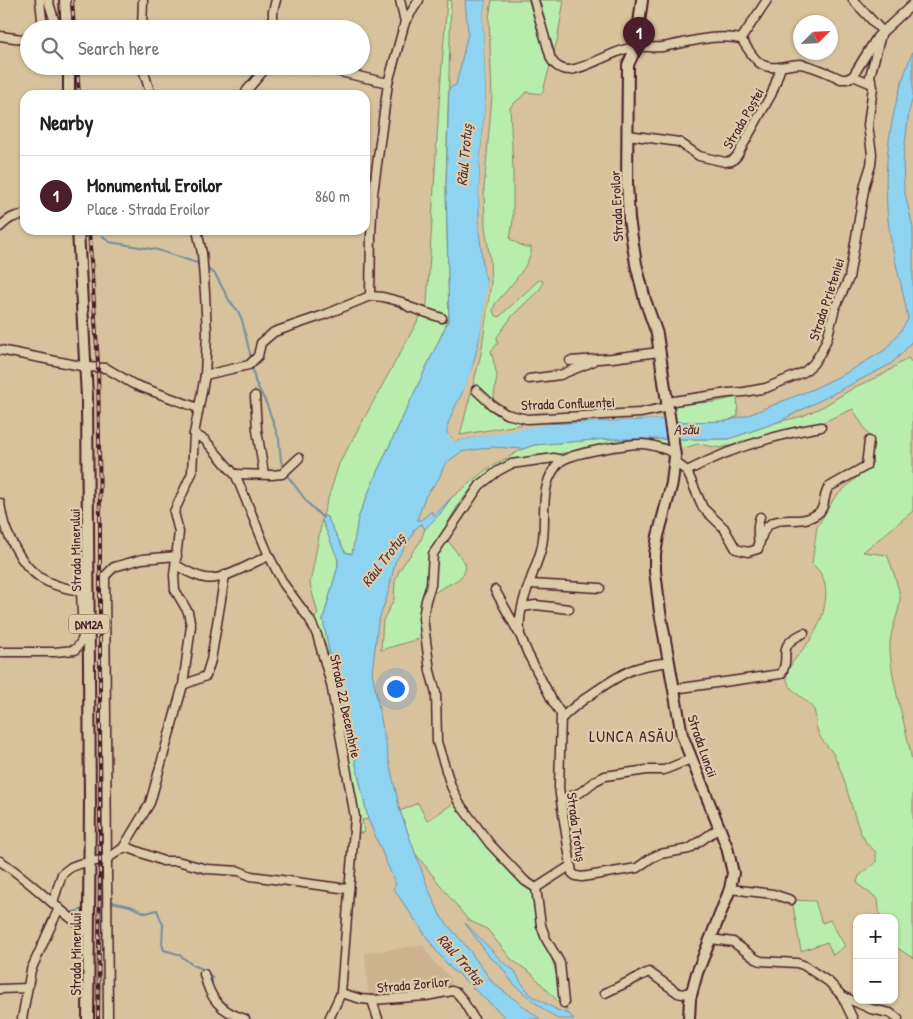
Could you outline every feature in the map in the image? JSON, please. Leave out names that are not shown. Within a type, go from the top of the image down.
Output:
[{"type":"main road","points":[[64,0],[66,20]]},
{"type":"main road","name":"Strada Eroilor","points":[[642,0],[636,47],[628,65],[627,194],[633,252],[645,300],[655,328],[675,452]]},
{"type":"main road","points":[[68,75],[69,90]]},
{"type":"main road","name":"Strada Minerului","points":[[78,235],[86,367],[85,592],[89,863],[88,1019]]},
{"type":"main road","name":"Strada Luncii","points":[[675,452],[672,483],[656,545],[655,563],[662,630],[682,735],[732,863],[733,873],[730,889],[697,973],[692,991],[689,1019]]},
{"type":"street","points":[[40,0],[42,20]]},
{"type":"street","points":[[48,0],[54,20]]},
{"type":"street","points":[[142,20],[143,0]]},
{"type":"street","points":[[274,20],[276,0]]},
{"type":"street","points":[[400,0],[405,22]]},
{"type":"street","points":[[370,296],[373,194],[388,83],[405,22],[419,0]]},
{"type":"street","points":[[741,39],[767,0]]},
{"type":"street","points":[[853,0],[882,31]]},
{"type":"street","points":[[535,2],[551,59],[554,65],[562,69],[578,68],[636,47],[660,47],[721,36],[741,39],[759,64],[765,67],[801,64],[841,79],[853,76],[869,48],[882,31],[913,4]]},
{"type":"street","name":"Strada Prieteniei","points":[[668,404],[766,388],[797,376],[808,369],[817,358],[827,339],[832,316],[851,269],[865,184],[871,166],[872,154],[868,125],[873,92],[870,79],[882,31]]},
{"type":"street","points":[[0,36],[20,39]]},
{"type":"street","name":"Strada Poștei","points":[[628,135],[679,142],[699,156],[725,162],[732,161],[737,156],[768,101],[781,67]]},
{"type":"street","points":[[145,75],[149,90]]},
{"type":"street","points":[[248,90],[260,75]]},
{"type":"street","points":[[353,75],[388,83]]},
{"type":"street","points":[[853,76],[872,84]]},
{"type":"street","points":[[0,227],[7,220],[20,215]]},
{"type":"street","points":[[52,902],[62,874],[71,867],[108,859],[122,848],[150,803],[183,685],[191,626],[188,612],[175,590],[174,575],[179,532],[174,512],[192,473],[194,434],[204,375],[207,334],[202,253],[198,235]]},
{"type":"street","points":[[204,375],[249,365],[258,356],[261,343],[274,332],[324,315],[370,296],[384,297],[402,302],[409,307],[442,318]]},
{"type":"street","points":[[0,350],[86,367],[106,368],[133,384],[198,408]]},
{"type":"street","points":[[570,361],[659,352]]},
{"type":"street","points":[[529,379],[560,375],[604,359]]},
{"type":"street","name":"Strada Confluenței","points":[[476,390],[492,405],[506,414],[526,419],[640,413],[668,404]]},
{"type":"street","points":[[255,396],[264,474]]},
{"type":"street","points":[[687,470],[742,446],[821,427]]},
{"type":"street","name":"Strada 22 Decembrie","points":[[194,434],[205,440],[235,474],[269,556],[283,583],[310,620],[318,635],[330,684],[355,817],[340,993],[329,1019]]},
{"type":"street","points":[[520,635],[519,625],[523,607],[544,538],[547,486],[556,467],[562,460],[593,451],[641,444],[675,452],[687,470],[703,508],[724,528],[734,546],[740,551],[748,552],[756,550],[764,530],[773,523],[784,519],[807,519],[821,511],[825,504],[826,493],[829,487],[866,466],[869,441]]},
{"type":"street","points":[[235,474],[282,474],[300,458]]},
{"type":"street","points":[[562,460],[554,458],[511,464],[480,485],[433,554],[431,585],[423,618],[430,671],[436,694],[437,742],[450,786],[459,803],[490,844],[525,881],[536,888],[541,925],[546,939],[560,963],[564,1003]]},
{"type":"street","points":[[0,503],[2,525],[32,573],[52,584],[85,592],[83,637],[75,650],[0,652]]},
{"type":"street","points":[[759,546],[757,528],[760,517]]},
{"type":"street","points":[[108,1019],[105,576],[114,568],[142,559],[176,561],[206,578],[225,575],[269,556]]},
{"type":"street","points":[[183,685],[206,676],[211,660],[225,575]]},
{"type":"street","points":[[530,584],[600,588]]},
{"type":"street","points":[[495,590],[562,718],[600,689],[629,671],[639,667],[669,662]]},
{"type":"street","points":[[523,607],[536,605],[569,609]]},
{"type":"street","points":[[674,689],[781,674],[785,668],[784,652],[787,643],[804,633]]},
{"type":"street","name":"Strada Trotuș","points":[[562,718],[559,786],[572,873],[579,877],[637,868],[660,854],[689,849],[719,828]]},
{"type":"street","points":[[562,800],[581,792],[605,776],[646,770],[664,770],[691,759]]},
{"type":"street","points":[[122,848],[129,848],[163,861],[177,862],[207,869],[228,869],[251,876],[348,889]]},
{"type":"street","points":[[0,861],[89,931]]},
{"type":"street","points":[[536,888],[570,866]]},
{"type":"street","points":[[730,889],[773,894],[791,900]]},
{"type":"street","points":[[22,1019],[32,970],[59,908]]},
{"type":"street","points":[[711,939],[734,942],[761,961],[803,965],[829,982],[842,996],[853,1019]]},
{"type":"street","points":[[605,992],[649,972],[678,993],[682,994],[692,991]]},
{"type":"street","points":[[204,974],[208,989],[218,1003],[227,1012],[245,1019]]},
{"type":"street","points":[[0,989],[27,988]]},
{"type":"street","name":"Strada Zorilor","points":[[340,993],[372,1000],[426,996],[452,991],[457,993],[462,999],[474,1019]]},
{"type":"street","points":[[842,996],[872,1009],[890,1013],[898,1019]]},
{"type":"street","points":[[372,1000],[378,1019]]},
{"type":"shaded area","points":[[423,945],[433,961],[450,977],[452,989],[368,994],[365,953]]},
{"type":"green space","points":[[447,0],[451,0],[446,185],[449,319],[377,472],[358,518],[353,554],[345,552],[327,517],[323,515],[339,464],[427,304]]},
{"type":"green space","points":[[492,0],[564,0],[557,41],[542,94],[527,92],[510,107],[513,220],[510,239],[524,247],[531,247],[531,253],[518,277],[495,304],[493,311],[495,315],[499,317],[539,280],[543,281],[541,288],[513,315],[497,337],[498,343],[491,351],[497,375],[493,403],[526,417],[638,410],[666,405],[715,402],[737,397],[738,416],[727,421],[708,422],[680,422],[660,416],[541,421],[460,435],[481,354],[491,283],[490,259],[485,227],[484,189],[492,96],[489,18]]},
{"type":"green space","points":[[908,358],[913,364],[913,511],[863,552],[887,555],[900,595],[890,652],[894,681],[913,766],[913,958],[898,949],[898,914],[880,914],[878,899],[857,882],[859,876],[876,862],[876,852],[867,844],[861,833],[839,766],[818,732],[814,710],[807,701],[793,690],[787,681],[790,666],[817,629],[825,604],[826,595],[823,578],[812,563],[817,527],[835,497],[873,463],[869,436],[853,409],[814,426],[720,448],[698,444],[680,449],[641,446],[532,456],[508,462],[483,476],[460,502],[442,533],[465,563],[465,570],[457,580],[438,590],[429,600],[427,613],[428,636],[381,650],[383,620],[394,600],[395,581],[400,569],[420,542],[425,529],[439,515],[451,498],[487,469],[523,449],[534,445],[606,439],[729,439],[778,422],[803,416],[855,387],[884,374]]},
{"type":"green space","points":[[322,520],[337,555],[338,566],[323,619],[341,715],[352,746],[368,819],[362,820],[364,833],[352,832],[353,816],[335,718],[312,621],[318,614],[310,584]]},
{"type":"green space","points":[[418,803],[427,821],[454,803],[489,850],[532,890],[567,1011],[531,973],[512,960],[487,929],[468,920],[415,853],[400,811]]},
{"type":"green space","points":[[792,900],[815,901],[822,923],[830,920],[845,946],[833,955],[827,942],[801,951]]},
{"type":"water","points":[[465,0],[486,0],[483,18],[486,95],[480,163],[479,231],[487,293],[472,369],[447,428],[447,433],[455,441],[540,424],[664,419],[680,422],[727,421],[748,415],[813,389],[846,373],[885,350],[908,319],[889,228],[886,183],[889,138],[893,116],[898,94],[913,51],[913,97],[909,111],[903,161],[904,189],[913,228],[913,339],[908,347],[891,364],[778,422],[729,439],[606,439],[534,445],[523,449],[492,447],[461,452],[445,464],[439,478],[425,497],[417,520],[421,520],[432,511],[432,514],[435,515],[451,498],[439,515],[425,529],[421,524],[414,530],[395,562],[389,590],[378,623],[372,672],[400,811],[428,888],[441,917],[467,947],[493,983],[540,1019],[507,1019],[460,974],[454,972],[437,952],[393,888],[396,885],[368,819],[352,746],[341,715],[323,619],[338,560],[322,520],[323,515],[327,517],[345,552],[352,554],[358,518],[377,472],[449,319],[446,185],[449,88],[456,85],[468,33]]},
{"type":"water","points":[[465,923],[505,964],[515,971],[531,995],[557,1010],[569,1014],[574,1019],[558,1019],[520,990],[501,966],[491,959]]},
{"type":"pier","points":[[486,0],[489,0],[485,18],[489,94],[483,163],[481,230],[479,198],[486,95],[483,18]]},
{"type":"pier","points":[[484,258],[486,272],[489,277],[488,305],[480,351],[470,381],[449,428],[451,438],[455,439],[541,421],[661,416],[664,419],[552,423],[455,441],[450,440],[447,428],[460,401],[478,351],[487,277],[484,273]]},
{"type":"waterway","points":[[103,236],[109,242],[158,250],[200,264]]},
{"type":"waterway","points":[[205,267],[215,274],[229,300],[238,311],[251,358]]},
{"type":"waterway","points":[[252,365],[255,381],[267,405],[279,439],[281,461],[284,469]]},
{"type":"waterway","points":[[286,474],[308,503],[323,518]]},
{"type":"waterway","points":[[112,902],[130,906],[146,913],[157,910],[163,925],[162,944],[164,950],[178,954],[193,965],[205,970],[212,977],[212,988]]},
{"type":"waterway","points":[[70,913],[84,909]]},
{"type":"railway","points":[[72,0],[73,20]]},
{"type":"railway","points":[[78,75],[79,90]]},
{"type":"railway","points":[[89,235],[98,363],[100,517],[98,1019]]},
{"type":"place","name":"Monumentul Eroilor","points":[[639,58]]},
{"type":"district","name":"LUNCA ASĂU","points":[[632,736]]},
{"type":"water label","name":"Râul Trotuș","points":[[464,155]]},
{"type":"water label","name":"Asău","points":[[686,429]]},
{"type":"water label","name":"Râul Trotuș","points":[[383,560]]},
{"type":"water label","name":"Râul Trotuș","points":[[461,959]]}]
